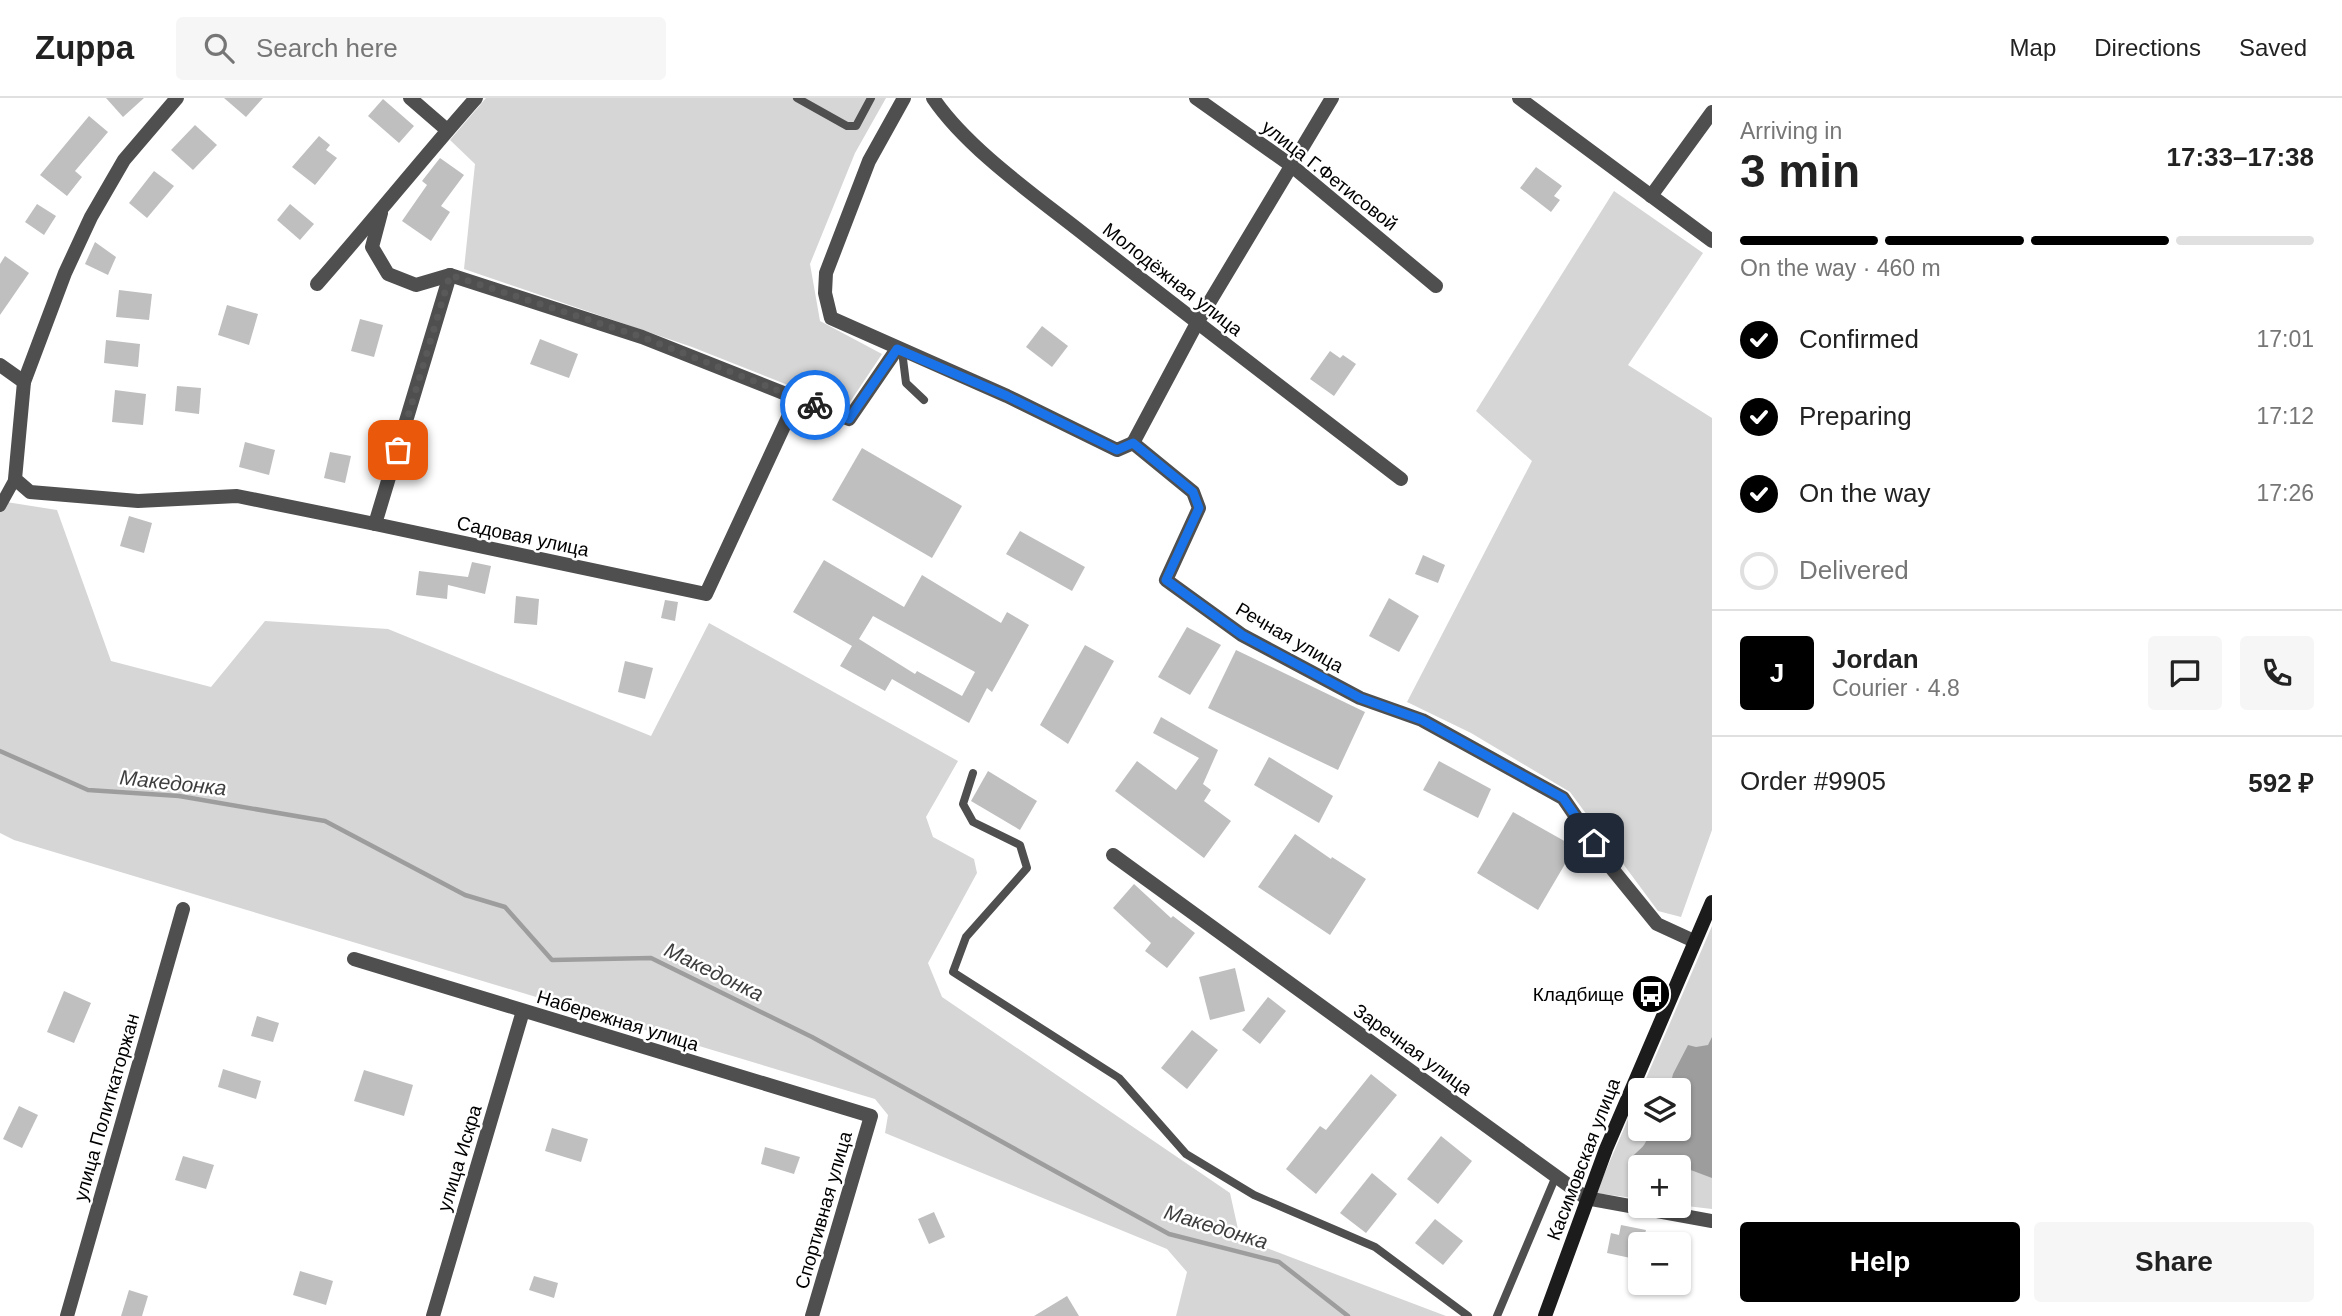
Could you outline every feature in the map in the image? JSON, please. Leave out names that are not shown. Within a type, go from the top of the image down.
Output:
[{"type":"main road","name":"Касимовская улица","points":[[1545,1316],[1586,1198],[1712,902]]},
{"type":"street","points":[[0,506],[15,479],[24,382],[65,273],[91,217],[124,160],[177,98]]},
{"type":"street","points":[[410,98],[447,130]]},
{"type":"street","points":[[317,285],[381,213],[476,98]]},
{"type":"street","points":[[904,98],[869,161],[826,273],[825,293],[831,318],[1007,396],[1117,450],[1133,443],[1197,323],[1332,98]]},
{"type":"street","name":"Молодёжная улица","points":[[933,98],[944,115],[1004,171],[1197,323],[1401,478]]},
{"type":"street","name":"улица Г.Фетисовой","points":[[1196,98],[1292,166],[1436,286]]},
{"type":"street","points":[[1519,98],[1712,241]]},
{"type":"street","points":[[1651,196],[1712,112]]},
{"type":"street","points":[[381,213],[372,247],[388,274],[416,285],[450,275],[642,337],[849,419],[899,350]]},
{"type":"street","points":[[15,479],[30,492],[138,501],[237,496],[375,524],[450,275]]},
{"type":"street","points":[[0,365],[24,382]]},
{"type":"street","name":"Садовая улица","points":[[375,524],[706,594],[797,398]]},
{"type":"street","name":"Речная улица","points":[[1133,443],[1193,492],[1199,508],[1166,580],[1242,635],[1360,698],[1422,720],[1563,798],[1609,865],[1657,924],[1695,941]]},
{"type":"street","name":"Заречная улица","points":[[1113,855],[1586,1198],[1712,1221]]},
{"type":"street","name":"улица Политкаторжан","points":[[66,1316],[183,909]]},
{"type":"street","name":"Набережная улица","points":[[354,959],[871,1116]]},
{"type":"street","name":"улица Искра","points":[[433,1316],[523,1011]]},
{"type":"street","name":"Спортивная улица","points":[[812,1316],[871,1116]]},
{"type":"lane","points":[[797,98],[846,126],[856,126],[871,98]]},
{"type":"lane","points":[[899,350],[906,383],[924,400]]},
{"type":"lane","points":[[973,773],[963,804],[973,822],[1020,845],[1027,868],[966,937],[953,972],[1119,1078],[1186,1154],[1254,1195],[1376,1247],[1468,1316]]},
{"type":"lane","points":[[1497,1316],[1556,1176]]},
{"type":"shaded area","points":[[486,98],[886,98],[855,153],[810,264],[820,321],[882,354],[846,408],[692,347],[464,269],[475,164],[450,140]]},
{"type":"shaded area","points":[[1614,191],[1703,253],[1628,365],[1712,418],[1712,830],[1681,917],[1658,911],[1570,792],[1471,733],[1407,702],[1532,461],[1476,411]]},
{"type":"shaded area","points":[[0,501],[57,510],[111,661],[211,687],[265,621],[388,629],[651,736],[709,623],[958,761],[926,817],[933,837],[974,859],[977,873],[928,963],[942,997],[1230,1193],[1240,1238],[1446,1316],[1176,1316],[1187,1272],[1167,1249],[885,1133],[888,1115],[875,1099],[14,840],[0,833]]},
{"type":"shaded area","points":[[1712,926],[1712,1209],[1691,1207],[1691,1155],[1628,1155],[1628,1197],[1596,1193],[1628,1120],[1628,1141],[1691,1141],[1691,1078],[1646,1078]]},
{"type":"shaded area","points":[[1712,1037],[1712,1178],[1691,1170],[1691,1155],[1634,1155],[1646,1141],[1691,1141],[1691,1078],[1672,1078],[1688,1045],[1708,1045]]},
{"type":"building","points":[[106,98],[144,98],[123,117]]},
{"type":"building","points":[[224,98],[263,98],[246,117]]},
{"type":"building","points":[[383,99],[414,126],[399,143],[368,116]]},
{"type":"building","points":[[89,116],[108,132],[75,171],[82,177],[67,196],[40,175]]},
{"type":"building","points":[[195,125],[217,145],[193,170],[171,150]]},
{"type":"building","points":[[319,136],[330,145],[326,150],[337,158],[315,185],[292,167]]},
{"type":"building","points":[[440,158],[464,175],[441,206],[450,212],[431,241],[402,221],[427,185],[422,181]]},
{"type":"building","points":[[1536,167],[1562,186],[1554,196],[1560,200],[1551,212],[1520,188]]},
{"type":"building","points":[[154,171],[174,186],[147,218],[129,203]]},
{"type":"building","points":[[37,204],[56,216],[44,235],[25,222]]},
{"type":"building","points":[[290,204],[314,224],[300,240],[277,220]]},
{"type":"building","points":[[95,242],[116,257],[108,275],[85,264]]},
{"type":"building","points":[[5,256],[29,273],[0,315],[0,264]]},
{"type":"building","points":[[119,290],[152,294],[149,320],[116,317]]},
{"type":"building","points":[[227,305],[258,314],[249,345],[218,335]]},
{"type":"building","points":[[360,319],[383,325],[374,357],[351,351]]},
{"type":"building","points":[[1042,326],[1068,346],[1052,367],[1026,347]]},
{"type":"building","points":[[540,339],[578,354],[569,378],[530,364]]},
{"type":"building","points":[[106,340],[140,344],[138,367],[104,363]]},
{"type":"building","points":[[1330,351],[1340,358],[1343,355],[1356,364],[1334,396],[1310,379]]},
{"type":"building","points":[[177,386],[201,388],[199,414],[175,411]]},
{"type":"building","points":[[115,390],[146,394],[143,425],[112,422]]},
{"type":"building","points":[[245,442],[275,450],[269,475],[239,467]]},
{"type":"building","points":[[862,448],[962,506],[932,558],[832,500]]},
{"type":"building","points":[[330,452],[351,456],[345,483],[324,478]]},
{"type":"building","points":[[129,516],[152,523],[144,553],[120,546]]},
{"type":"building","points":[[1020,531],[1085,567],[1072,591],[1006,554]]},
{"type":"building","points":[[1423,555],[1445,565],[1438,583],[1415,574]]},
{"type":"building","points":[[824,560],[904,607],[922,575],[1001,623],[1007,612],[1029,625],[992,692],[987,688],[969,723],[892,679],[885,691],[840,666],[852,646],[793,612]],"holes":[[[873,616],[975,672],[962,696],[917,671],[915,674],[859,639]]]},
{"type":"building","points":[[472,562],[491,566],[485,594],[448,585],[447,599],[416,595],[419,571],[468,577]]},
{"type":"building","points":[[516,596],[539,599],[537,625],[514,623]]},
{"type":"building","points":[[1389,598],[1419,616],[1399,652],[1369,636]]},
{"type":"building","points":[[665,600],[678,602],[675,621],[661,618]]},
{"type":"building","points":[[1187,627],[1221,645],[1190,695],[1158,677]]},
{"type":"building","points":[[1085,645],[1114,661],[1068,744],[1040,725]]},
{"type":"building","points":[[1236,650],[1365,712],[1338,770],[1208,708]]},
{"type":"building","points":[[625,661],[653,668],[645,699],[618,692]]},
{"type":"building","points":[[1161,717],[1218,750],[1203,784],[1211,790],[1204,801],[1231,821],[1204,858],[1115,791],[1137,761],[1176,790],[1199,758],[1153,733]]},
{"type":"building","points":[[1269,757],[1333,796],[1319,823],[1254,785]]},
{"type":"building","points":[[1439,761],[1491,789],[1478,818],[1423,790]]},
{"type":"building","points":[[988,771],[1037,801],[1020,830],[971,801]]},
{"type":"building","points":[[1513,812],[1575,847],[1538,910],[1477,873]]},
{"type":"building","points":[[1295,834],[1366,879],[1330,935],[1258,887]]},
{"type":"building","points":[[1134,884],[1171,918],[1173,916],[1195,933],[1167,968],[1145,951],[1151,943],[1113,908]]},
{"type":"building","points":[[1235,968],[1245,1011],[1210,1020],[1199,977]]},
{"type":"building","points":[[64,991],[91,1003],[74,1043],[47,1032]]},
{"type":"building","points":[[1268,997],[1286,1011],[1260,1044],[1242,1030]]},
{"type":"building","points":[[257,1016],[279,1023],[273,1042],[251,1036]]},
{"type":"building","points":[[1192,1030],[1218,1050],[1187,1089],[1161,1068]]},
{"type":"building","points":[[223,1069],[261,1081],[256,1099],[218,1087]]},
{"type":"building","points":[[364,1070],[413,1085],[404,1116],[354,1101]]},
{"type":"building","points":[[1371,1074],[1397,1095],[1316,1194],[1286,1169],[1320,1126],[1326,1130]]},
{"type":"building","points":[[19,1106],[38,1115],[22,1148],[3,1139]]},
{"type":"building","points":[[552,1128],[588,1139],[581,1162],[545,1151]]},
{"type":"building","points":[[1441,1136],[1472,1161],[1438,1204],[1407,1179]]},
{"type":"building","points":[[765,1147],[800,1157],[794,1174],[761,1164]]},
{"type":"building","points":[[183,1156],[214,1165],[206,1189],[175,1180]]},
{"type":"building","points":[[1372,1173],[1397,1194],[1366,1233],[1340,1213]]},
{"type":"building","points":[[934,1212],[945,1237],[929,1244],[918,1219]]},
{"type":"building","points":[[1435,1219],[1463,1241],[1443,1265],[1415,1243]]},
{"type":"building","points":[[1621,1225],[1646,1230],[1628,1232],[1628,1257],[1607,1253],[1611,1233],[1619,1235]]},
{"type":"building","points":[[300,1271],[333,1281],[326,1305],[293,1295]]},
{"type":"building","points":[[534,1276],[558,1283],[554,1298],[529,1290]]},
{"type":"building","points":[[129,1290],[148,1296],[142,1316],[121,1316]]},
{"type":"building","points":[[1067,1296],[1079,1316],[1034,1316]]},
{"type":"waterway","name":"Македонка","points":[[0,751],[88,790],[179,796],[325,821],[465,895],[505,907],[552,960],[651,958],[812,1037],[1169,1234],[1279,1262],[1348,1316]]},
{"type":"way so far","points":[[398,450],[450,275],[642,337],[815,405]]},
{"type":"place","name":"Кладбище","points":[[1651,994]]},
{"type":"route","points":[[815,405],[849,419],[897,349],[1007,396],[1117,450],[1133,443],[1193,492],[1199,508],[1166,580],[1242,635],[1360,698],[1422,720],[1563,798],[1594,843]]}]
